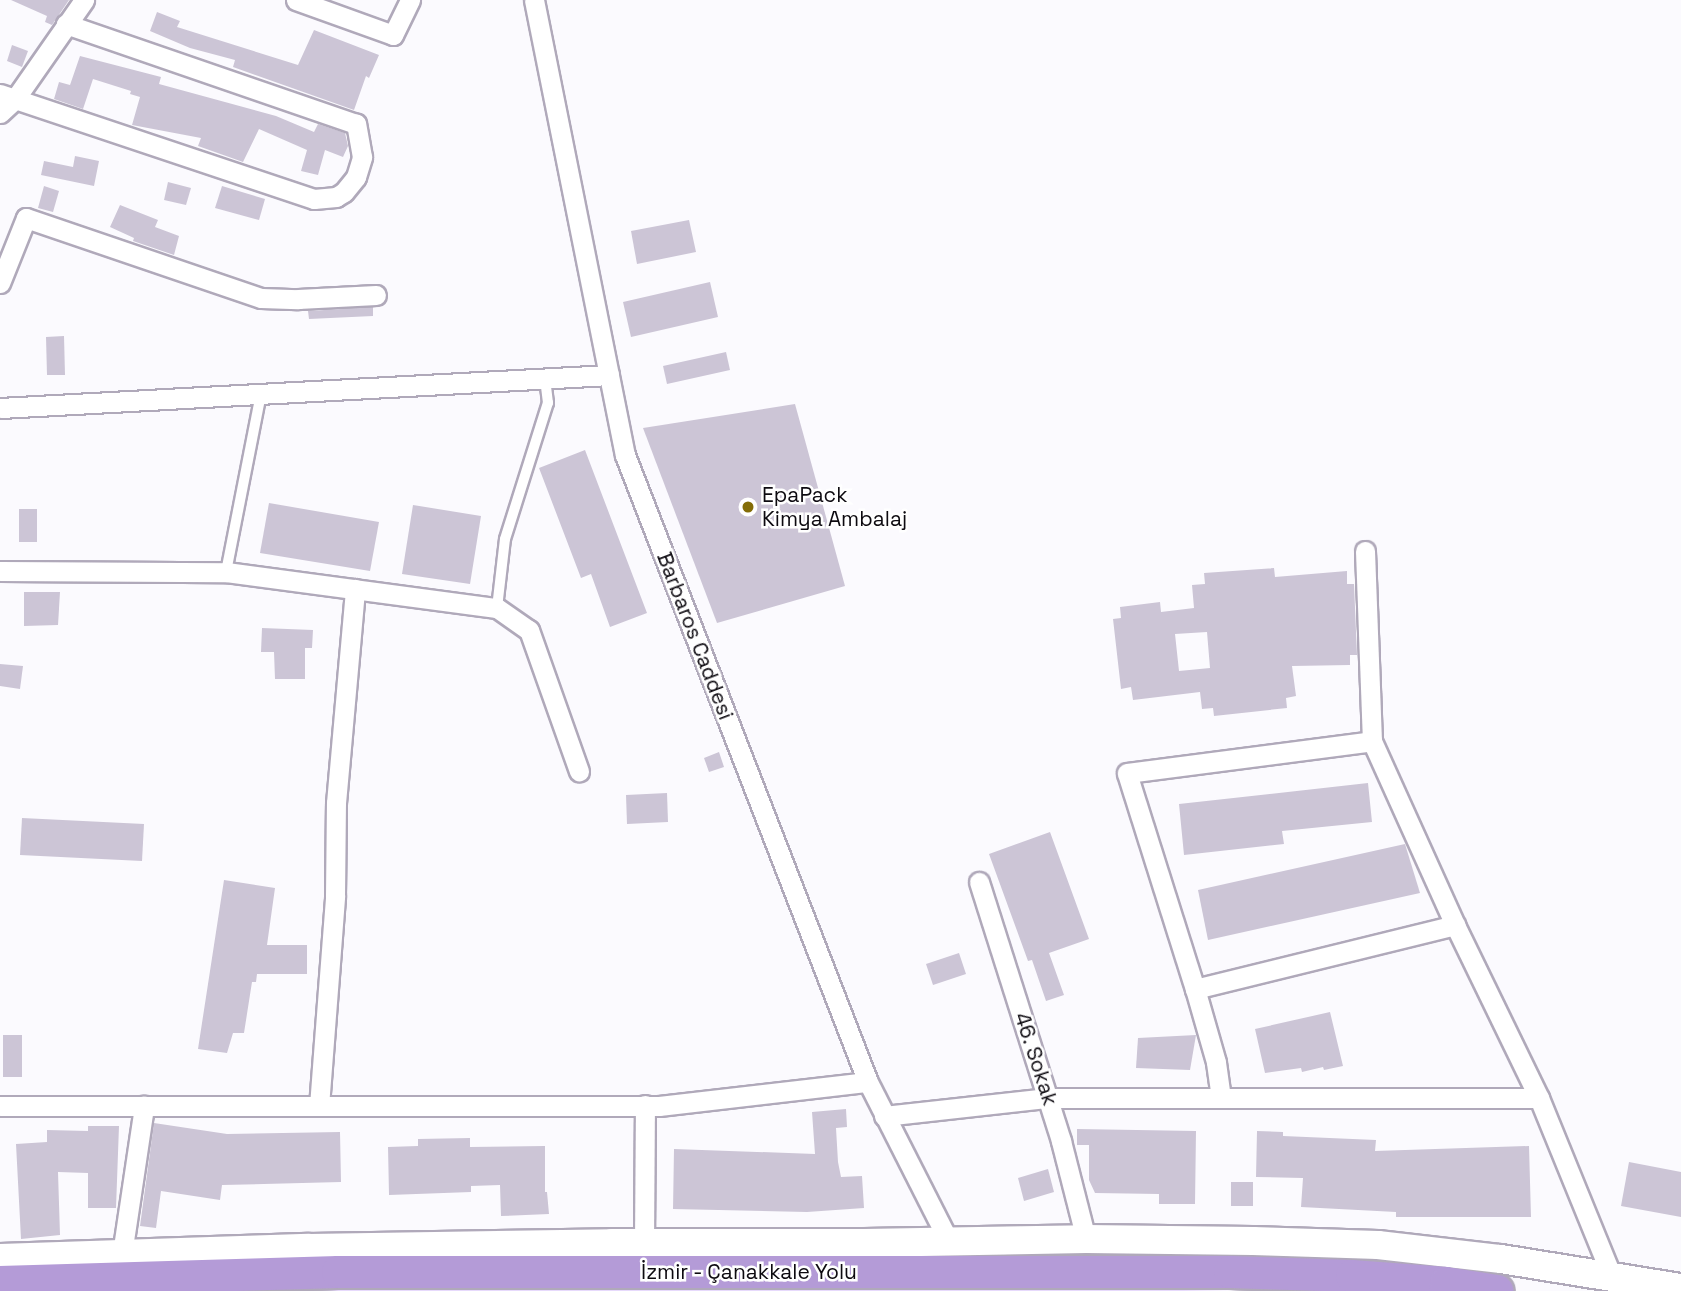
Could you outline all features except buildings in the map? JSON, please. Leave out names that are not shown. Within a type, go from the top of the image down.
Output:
[{"type":"highway","name":"İzmir - Çanakkale Yolu","points":[[0,1282],[338,1272],[1230,1272],[1352,1276],[1446,1283],[1496,1291]]},
{"type":"main road","points":[[0,1258],[309,1248],[1086,1239],[1378,1245],[1501,1259],[1681,1288]]},
{"type":"street","points":[[0,113],[7,97],[84,0]]},
{"type":"street","points":[[296,0],[394,35],[410,0]]},
{"type":"street","name":"Barbaros Caddesi","points":[[534,0],[625,455],[868,1082],[949,1242]]},
{"type":"street","points":[[7,97],[314,199],[336,197],[356,177],[362,157],[356,124],[66,24]]},
{"type":"street","points":[[0,284],[26,218],[261,298],[376,295]]},
{"type":"street","points":[[0,408],[609,375]]},
{"type":"street","points":[[1365,551],[1372,741],[1455,925],[1539,1098],[1612,1277]]},
{"type":"street","points":[[0,571],[226,572],[497,608],[529,630],[579,771]]},
{"type":"street","points":[[319,1105],[335,896],[336,803],[355,589]]},
{"type":"street","points":[[1222,1098],[1216,1062],[1195,989],[1128,773],[1372,741]]},
{"type":"street","name":"46. Sokak","points":[[979,882],[1048,1098],[1086,1239]]},
{"type":"street","points":[[1195,989],[1455,925]]},
{"type":"street","points":[[0,1106],[645,1105],[868,1082]]},
{"type":"street","points":[[884,1116],[1048,1098],[1539,1098]]},
{"type":"street","points":[[644,1243],[645,1105]]},
{"type":"street","points":[[122,1254],[144,1106]]},
{"type":"lane","points":[[497,608],[505,540],[548,403],[545,379]]},
{"type":"lane","points":[[226,572],[261,394]]},
{"type":"shaded area","points":[[978,1286],[1234,1291],[181,1291],[366,1287]]},
{"type":"place","name":"EpaPack Kimya Ambalaj","points":[[748,507]]}]
